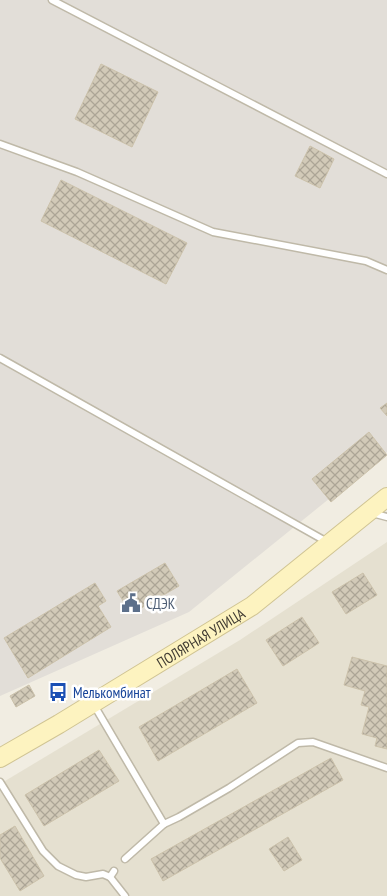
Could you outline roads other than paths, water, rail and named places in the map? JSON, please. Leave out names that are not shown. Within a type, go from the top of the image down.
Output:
[{"type":"main road","name":"ПОЛЯРНАЯ УЛИЦА","points":[[0,758],[93,704],[252,606],[387,497]]},
{"type":"lane","points":[[52,0],[387,174]]},
{"type":"lane","points":[[0,144],[77,172],[213,232],[366,261],[387,270]]},
{"type":"lane","points":[[0,358],[330,544]]},
{"type":"lane","points":[[369,512],[387,517]]},
{"type":"lane","points":[[93,704],[164,824]]},
{"type":"lane","points":[[125,859],[164,824],[204,803],[298,743],[312,742],[387,768]]},
{"type":"lane","points":[[0,782],[43,851],[58,866],[86,878],[103,874],[110,877],[125,896]]},
{"type":"lane","points":[[110,877],[114,871]]},
{"type":"place","name":"СДЭК","points":[[131,603]]},
{"type":"place","name":"Мелькомбинат","points":[[58,692]]}]
